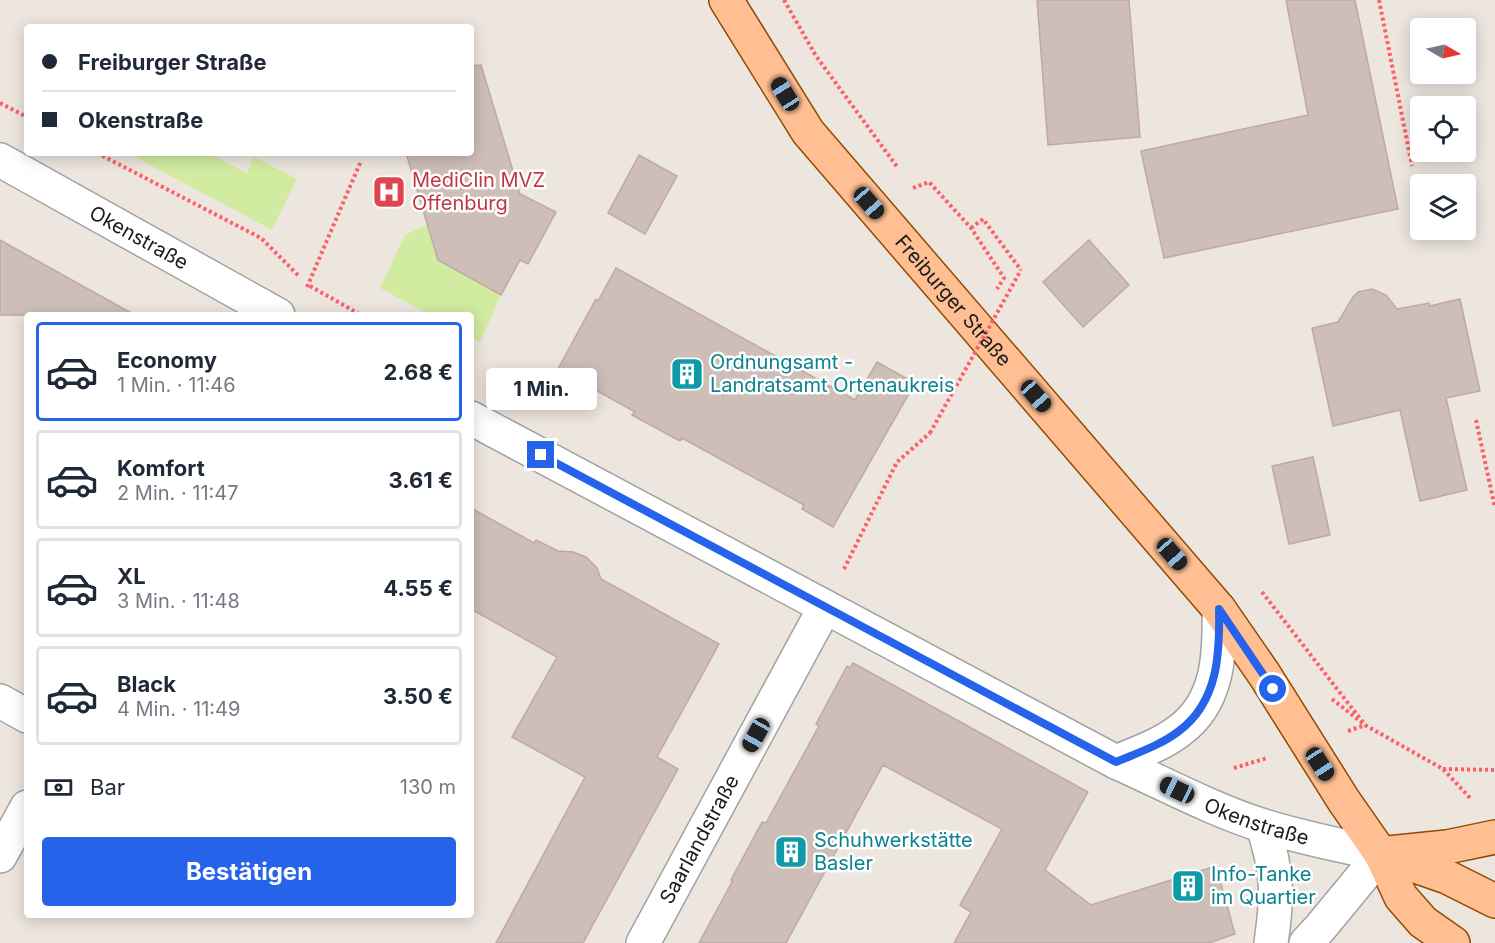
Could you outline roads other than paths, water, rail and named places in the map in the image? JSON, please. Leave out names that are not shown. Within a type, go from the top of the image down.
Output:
[{"type":"main road","name":"Freiburger Straße","points":[[726,0],[808,132],[1219,609],[1381,854]]},
{"type":"main road","points":[[1453,943],[1424,922],[1401,897],[1381,854],[1447,847],[1495,837]]},
{"type":"main road","name":"Okenstraße","points":[[1381,854],[1447,877],[1495,901]]},
{"type":"street","name":"Okenstraße","points":[[0,160],[273,312]]},
{"type":"street","name":"Okenstraße","points":[[474,420],[1116,762],[1263,826],[1381,854]]},
{"type":"street","name":"Saarlandstraße","points":[[643,943],[825,608]]},
{"type":"street","points":[[1116,762],[1158,744],[1195,718],[1207,700],[1216,673],[1220,647],[1219,609]]},
{"type":"street","points":[[0,701],[24,714]]},
{"type":"street","points":[[0,856],[24,812]]},
{"type":"street","points":[[1263,826],[1273,857],[1276,882],[1277,905],[1271,943]]},
{"type":"street","points":[[1306,943],[1381,854]]},
{"type":"place","name":"MediClin MVZ Offenburg","points":[[389,192]]},
{"type":"place","name":"Ordnungsamt - Landratsamt Ortenaukreis","points":[[687,374]]},
{"type":"place","name":"Schuhwerkstätte Basler","points":[[791,852]]},
{"type":"place","name":"Info-Tanke im Quartier","points":[[1188,886]]}]
